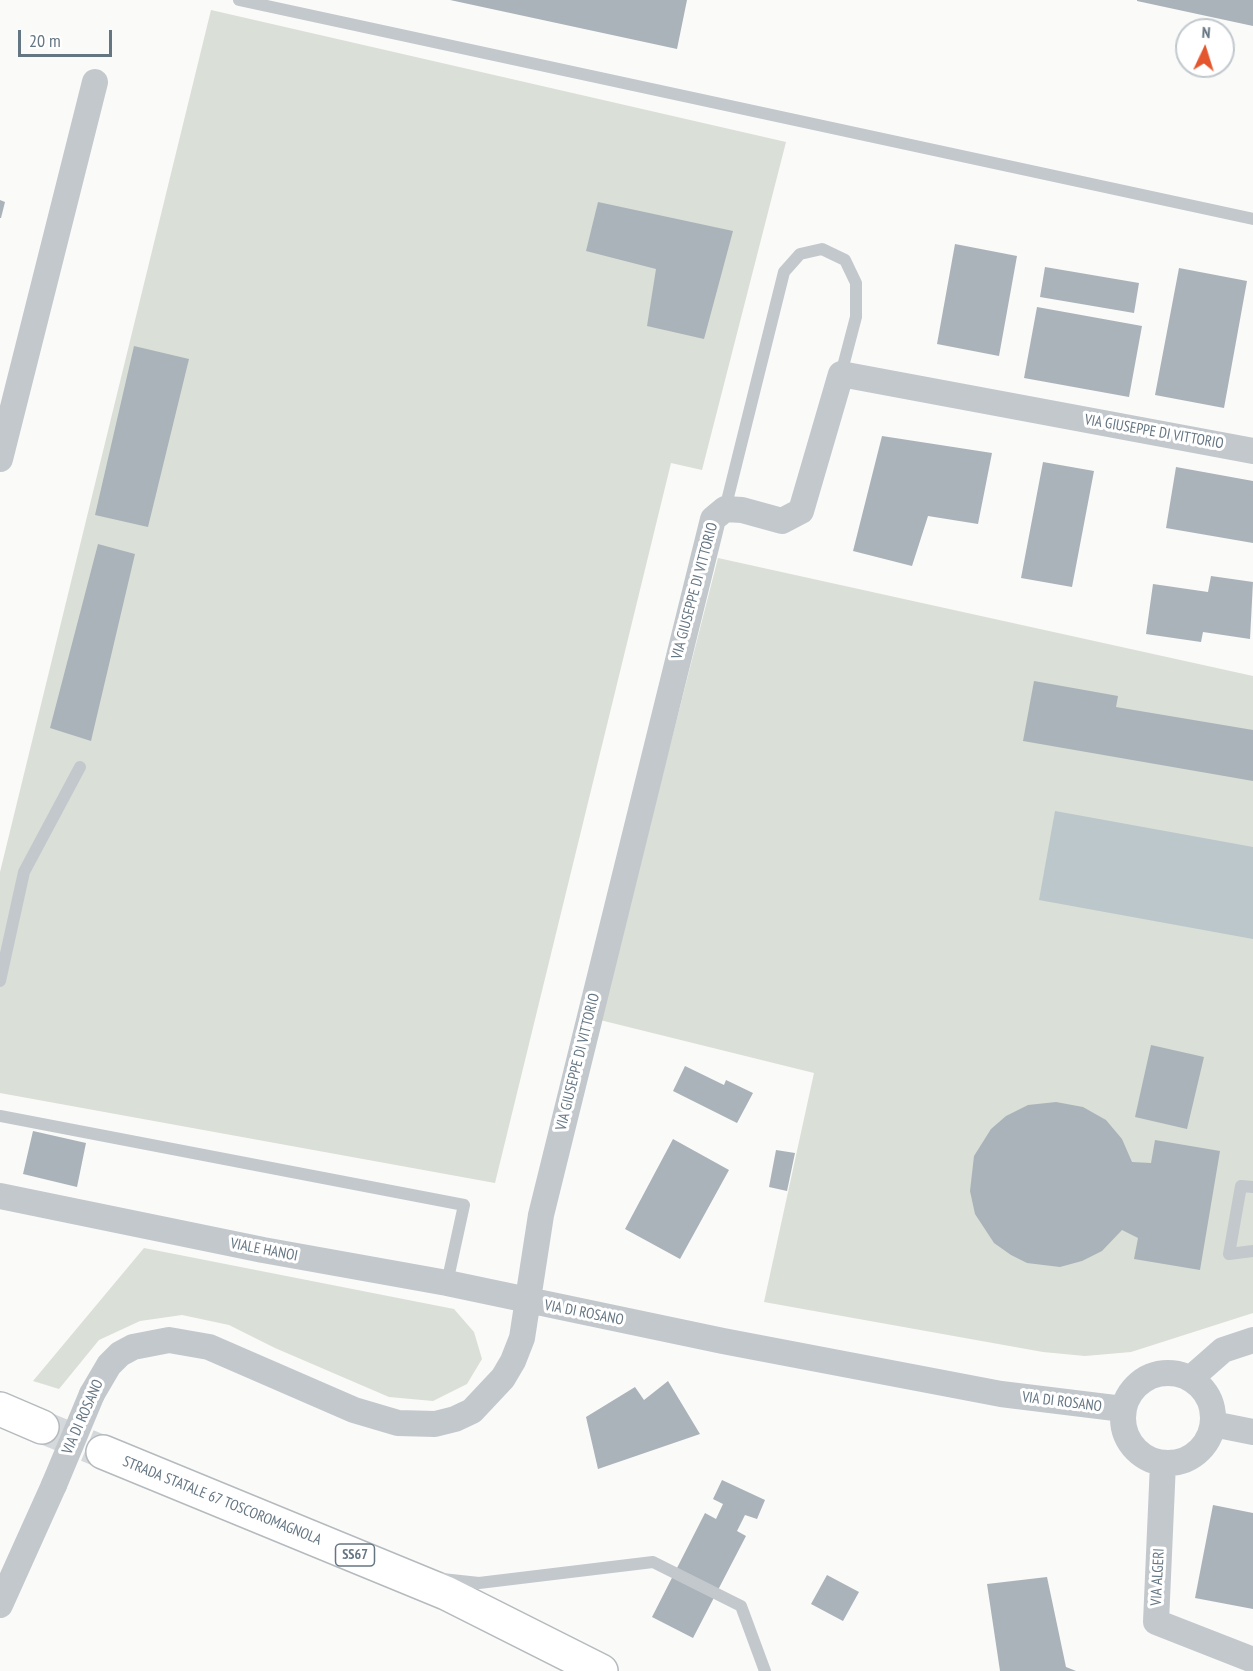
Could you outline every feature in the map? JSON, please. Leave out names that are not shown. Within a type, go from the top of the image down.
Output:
[{"type":"main road","points":[[0,1409],[42,1427]]},
{"type":"main road","name":"STRADA STATALE 67 TOSCOROMAGNOLA","points":[[103,1452],[406,1576],[522,1630],[601,1671]]},
{"type":"street","points":[[0,459],[95,82]]},
{"type":"street","name":"VIA GIUSEPPE DI VITTORIO","points":[[528,1302],[541,1215],[693,591],[713,519],[725,509],[742,510],[782,520],[801,511],[841,374],[1253,451]]},
{"type":"street","name":"VIALE HANOI","points":[[0,1196],[263,1250],[447,1283],[528,1302]]},
{"type":"street","name":"VIA DI ROSANO","points":[[0,1605],[92,1394],[104,1372],[120,1354],[133,1347],[169,1340],[209,1347],[374,1417],[398,1423],[435,1424],[471,1411],[503,1378],[513,1361],[522,1338],[528,1302],[1001,1394],[1124,1409]]},
{"type":"street","points":[[1163,1463],[1176,1463],[1198,1452],[1211,1434],[1213,1412],[1206,1393],[1190,1379],[1223,1350],[1253,1340]]},
{"type":"street","name":"VIA DI ROSANO","points":[[1163,1463],[1149,1459],[1137,1451],[1128,1440],[1124,1427],[1124,1409],[1135,1387],[1144,1380],[1167,1373],[1190,1379]]},
{"type":"street","points":[[1213,1424],[1253,1432]]},
{"type":"street","name":"VIA ALGERI","points":[[1163,1463],[1156,1622],[1253,1660]]},
{"type":"lane","points":[[239,0],[1253,219]]},
{"type":"lane","points":[[725,509],[784,272],[800,254],[822,249],[845,260],[856,283],[856,317],[841,374]]},
{"type":"lane","points":[[0,981],[24,872],[80,766]]},
{"type":"lane","points":[[0,1116],[464,1204],[447,1283]]},
{"type":"lane","points":[[1253,1187],[1241,1186],[1229,1254],[1253,1251]]},
{"type":"lane","points":[[406,1576],[478,1583],[653,1562],[741,1606],[765,1671]]},
{"type":"shaded area","points":[[211,10],[786,142],[702,470],[671,463],[495,1183],[0,1093],[0,872]]},
{"type":"shaded area","points":[[718,558],[1253,676],[1253,1313],[1131,1352],[1085,1356],[1043,1352],[764,1302],[814,1073],[600,1020]]},
{"type":"shaded area","points":[[1055,811],[1253,847],[1253,939],[1039,900]]},
{"type":"shaded area","points":[[144,1248],[454,1309],[474,1332],[482,1359],[467,1384],[433,1401],[389,1397],[275,1348],[229,1325],[182,1315],[140,1321],[99,1340],[59,1389],[33,1381]]},
{"type":"building","points":[[450,0],[687,0],[677,49]]},
{"type":"building","points":[[1137,0],[1253,0],[1253,26],[1235,22],[1235,18],[1216,18]]},
{"type":"building","points":[[0,200],[5,202],[1,218],[0,218]]},
{"type":"building","points":[[598,202],[733,231],[704,339],[647,326],[656,269],[586,251]]},
{"type":"building","points":[[955,244],[1017,256],[999,356],[937,344]]},
{"type":"building","points":[[1045,267],[1139,283],[1134,313],[1040,297]]},
{"type":"building","points":[[1179,268],[1247,281],[1224,408],[1155,395]]},
{"type":"building","points":[[1037,307],[1142,326],[1129,397],[1024,378]]},
{"type":"building","points":[[134,346],[189,359],[148,527],[95,515]]},
{"type":"building","points":[[882,436],[992,453],[978,524],[928,516],[912,566],[853,551]]},
{"type":"building","points":[[1043,462],[1094,471],[1072,587],[1021,578]]},
{"type":"building","points":[[1176,467],[1253,481],[1253,543],[1166,528]]},
{"type":"building","points":[[98,544],[135,554],[91,741],[50,728]]},
{"type":"building","points":[[1211,576],[1253,582],[1250,639],[1203,632],[1201,642],[1146,634],[1153,584],[1208,592]]},
{"type":"building","points":[[1034,681],[1118,696],[1116,707],[1253,730],[1253,781],[1023,741]]},
{"type":"building","points":[[1151,1045],[1204,1057],[1187,1129],[1135,1117]]},
{"type":"building","points":[[685,1066],[724,1085],[726,1080],[753,1093],[737,1123],[673,1091]]},
{"type":"building","points":[[1056,1102],[1083,1107],[1106,1120],[1122,1139],[1132,1162],[1151,1163],[1155,1140],[1220,1151],[1200,1270],[1134,1259],[1138,1238],[1122,1230],[1102,1251],[1082,1261],[1060,1267],[1027,1263],[994,1243],[975,1214],[970,1191],[974,1156],[991,1129],[1006,1116],[1028,1105]]},
{"type":"building","points":[[33,1131],[86,1143],[77,1187],[23,1174]]},
{"type":"building","points":[[673,1139],[729,1170],[680,1259],[625,1229]]},
{"type":"building","points":[[776,1150],[795,1153],[787,1191],[769,1187]]},
{"type":"building","points":[[668,1381],[700,1434],[598,1469],[586,1417],[635,1387],[644,1400]]},
{"type":"building","points":[[722,1480],[765,1500],[757,1519],[745,1515],[737,1531],[746,1536],[693,1638],[652,1617],[705,1513],[716,1519],[723,1504],[713,1499]]},
{"type":"building","points":[[1213,1505],[1253,1513],[1253,1609],[1195,1598]]},
{"type":"building","points":[[827,1575],[859,1592],[843,1621],[811,1604]]},
{"type":"building","points":[[1047,1577],[1066,1667],[1076,1671],[1000,1671],[987,1584]]},
{"type":"tunnel","points":[[42,1427],[103,1452]]}]
